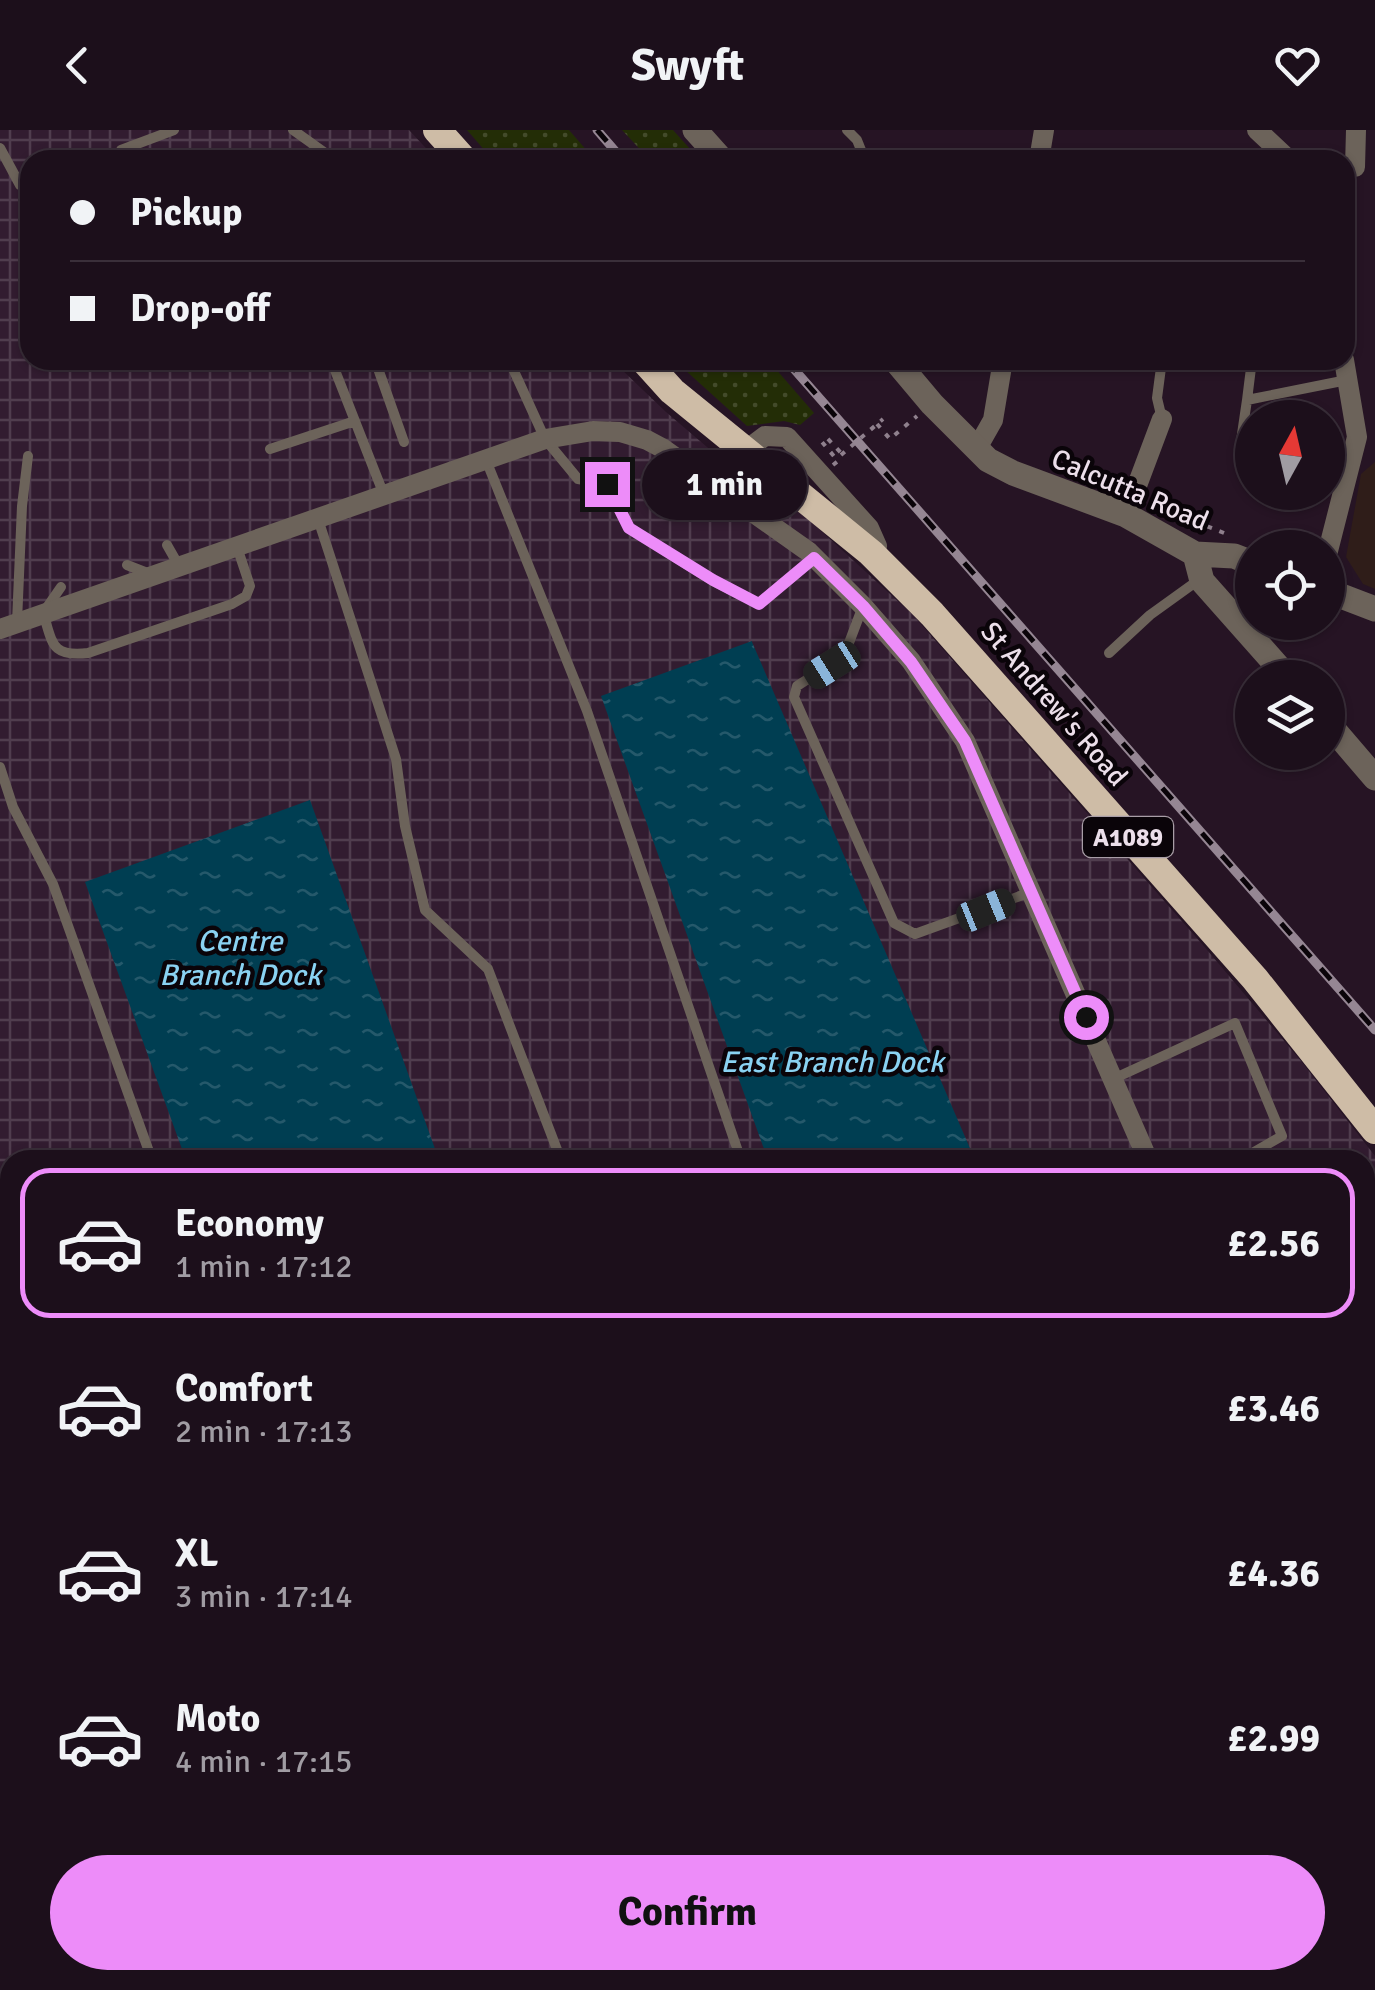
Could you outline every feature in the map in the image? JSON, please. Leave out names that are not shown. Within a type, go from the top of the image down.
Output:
[{"type":"highway","points":[[436,130],[455,150]]},
{"type":"highway","name":"St Andrew's Road","points":[[653,370],[672,392],[871,554],[932,614],[1254,978],[1375,1130]]},
{"type":"street","points":[[696,130],[713,150]]},
{"type":"street","points":[[1257,130],[1278,150]]},
{"type":"street","points":[[1355,167],[1356,130]]},
{"type":"street","points":[[903,370],[982,455],[1002,370]]},
{"type":"street","points":[[1334,530],[1352,465],[1366,436],[1346,370]]},
{"type":"street","points":[[1126,516],[1162,420]]},
{"type":"street","points":[[8,626],[545,438],[592,431],[620,432],[647,440],[814,558],[863,606],[911,662],[965,741],[1144,1150]]},
{"type":"street","name":"Calcutta Road","points":[[982,455],[1012,474],[1126,516],[1198,566],[1235,556]]},
{"type":"street","points":[[1198,566],[1274,660]]},
{"type":"street","points":[[1345,598],[1375,609]]},
{"type":"street","points":[[1345,743],[1375,778]]},
{"type":"lane","points":[[121,150],[174,130]]},
{"type":"lane","points":[[293,130],[321,150]]},
{"type":"lane","points":[[847,130],[862,150]]},
{"type":"lane","points":[[0,148],[20,185]]},
{"type":"lane","points":[[334,370],[384,494]]},
{"type":"lane","points":[[379,370],[404,442]]},
{"type":"lane","points":[[514,370],[545,438],[578,479],[607,484],[629,528],[759,604],[814,558]]},
{"type":"lane","points":[[1160,370],[1156,398],[1162,420]]},
{"type":"lane","points":[[1251,370],[1247,400],[1346,370]]},
{"type":"lane","points":[[270,449],[355,421]]},
{"type":"lane","points":[[8,626],[28,456]]},
{"type":"lane","points":[[486,460],[586,711],[737,1150]]},
{"type":"lane","points":[[318,518],[396,760],[405,826],[425,910],[488,969],[557,1150]]},
{"type":"lane","points":[[167,545],[180,566]]},
{"type":"lane","points":[[60,587],[43,613],[54,646],[69,655],[88,653],[246,596],[250,586],[237,548]]},
{"type":"lane","points":[[127,565],[153,575]]},
{"type":"lane","points":[[1109,653],[1198,566]]},
{"type":"lane","points":[[863,606],[844,656],[798,686],[794,697],[894,923],[915,934],[1031,892]]},
{"type":"lane","points":[[0,767],[12,807],[53,884],[148,1150]]},
{"type":"lane","points":[[1113,1079],[1235,1023],[1282,1136],[1258,1150]]},
{"type":"path","points":[[842,454],[827,438],[822,442],[836,461],[883,419]]},
{"type":"path","points":[[877,424],[890,439],[912,421]]},
{"type":"path","points":[[1156,506],[1235,538]]},
{"type":"shaded area","points":[[0,130],[409,130],[428,150],[20,150],[20,370],[622,370],[714,453],[746,469],[808,519],[912,614],[1301,1061],[1370,1150],[0,1150]]},
{"type":"shaded area","points":[[1375,462],[1375,589],[1363,584],[1346,557],[1361,474]]},
{"type":"green space","points":[[467,130],[569,130],[586,150],[484,150]]},
{"type":"green space","points":[[622,130],[673,130],[691,150],[641,150]]},
{"type":"green space","points":[[685,370],[777,370],[814,413],[800,425],[784,421],[747,426]]},
{"type":"water","name":"East Branch Dock","points":[[752,641],[971,1150],[764,1150],[601,696]]},
{"type":"water","name":"Centre Branch Dock","points":[[310,800],[435,1150],[182,1150],[85,882]]},
{"type":"railway","points":[[597,130],[614,150]]},
{"type":"railway","points":[[795,370],[1375,1030]]},
{"type":"route","points":[[607,484],[629,528],[759,604],[814,558],[863,606],[911,662],[965,741],[1086,1017]]}]
